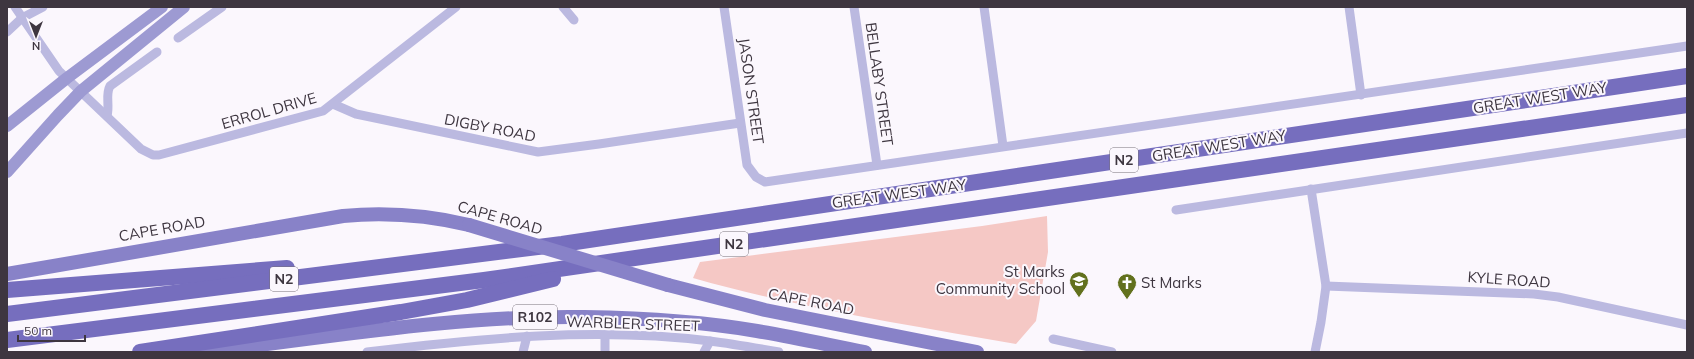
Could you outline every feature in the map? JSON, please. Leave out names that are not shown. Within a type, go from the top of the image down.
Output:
[{"type":"highway","name":"GREAT WEST WAY","points":[[562,244],[1687,76]]},
{"type":"highway","name":"GREAT WEST WAY","points":[[648,256],[1687,105]]},
{"type":"highway","points":[[7,290],[272,270],[562,244]]},
{"type":"highway","name":"N2","points":[[7,314],[562,244]]},
{"type":"highway","points":[[140,352],[401,312],[467,300],[648,256]]},
{"type":"highway","name":"N2","points":[[7,340],[484,280],[648,256]]},
{"type":"main road","points":[[7,126],[67,78],[162,7]]},
{"type":"main road","points":[[7,172],[81,91],[184,7]]},
{"type":"main road","name":"CAPE ROAD","points":[[7,274],[343,216],[378,213],[412,215],[469,225],[705,296],[765,310],[977,352]]},
{"type":"main road","name":"R102","points":[[204,352],[447,323],[509,318],[583,317],[658,320],[732,327],[865,352]]},
{"type":"street","name":"ERROL DRIVE","points":[[15,7],[59,71],[142,149],[153,155],[159,155],[316,114],[333,104],[456,7]]},
{"type":"street","points":[[7,32],[22,18],[43,7]]},
{"type":"street","points":[[178,38],[222,7]]},
{"type":"street","points":[[563,7],[574,20]]},
{"type":"street","name":"JASON STREET","points":[[724,7],[747,165],[756,177]]},
{"type":"street","name":"BELLABY STREET","points":[[854,7],[877,165]]},
{"type":"street","points":[[984,7],[1003,146]]},
{"type":"street","points":[[1350,7],[1361,94]]},
{"type":"street","name":"GREAT WEST WAY","points":[[756,177],[761,181],[772,182],[1003,146],[1687,46]]},
{"type":"street","points":[[107,116],[107,94],[110,86],[157,52]]},
{"type":"street","name":"DIGBY ROAD","points":[[333,104],[356,114],[538,152],[740,123]]},
{"type":"street","points":[[1176,210],[1687,133]]},
{"type":"street","points":[[1311,189],[1326,286],[1315,352]]},
{"type":"street","name":"KYLE ROAD","points":[[1326,286],[1534,294],[1687,325]]},
{"type":"street","points":[[605,335],[605,352]]},
{"type":"street","name":"WARBLER STREET","points":[[366,352],[398,350],[457,341],[527,336],[605,335],[710,341],[779,352]]},
{"type":"street","points":[[522,352],[527,336]]},
{"type":"street","points":[[1053,339],[1112,352]]},
{"type":"street","points":[[704,352],[710,341]]},
{"type":"shaded area","points":[[1047,216],[1048,252],[1036,321],[1016,344],[894,323],[813,307],[733,289],[693,278],[700,262],[982,226]]},
{"type":"place","name":"St Marks Community School","points":[[1079,298]]},
{"type":"place","name":"St Marks","points":[[1127,300]]}]
